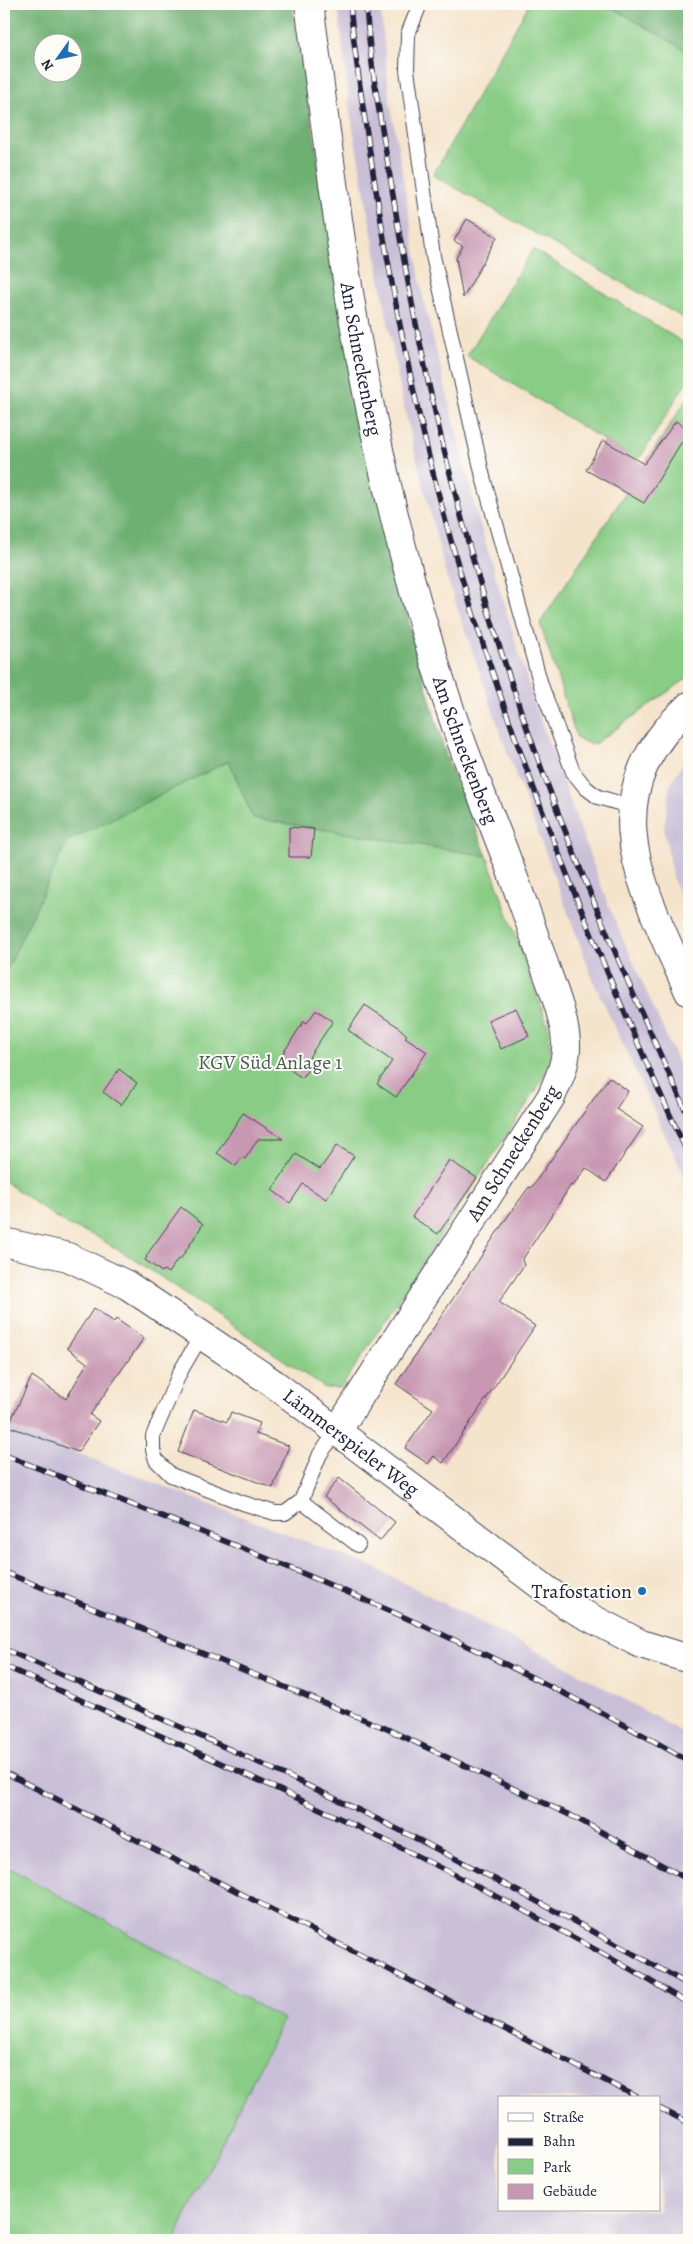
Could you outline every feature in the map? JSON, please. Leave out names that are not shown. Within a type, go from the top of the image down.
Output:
[{"type":"street","name":"Am Schneckenberg","points":[[309,4],[358,340],[386,478],[440,680],[461,740],[515,877],[564,1024],[566,1045],[562,1073],[551,1097],[338,1430]]},
{"type":"street","points":[[689,706],[649,753],[640,774],[631,815],[633,849],[640,877],[689,992]]},
{"type":"street","name":"Lämmerspieler Weg","points":[[4,1242],[49,1251],[101,1270],[127,1284],[202,1334],[338,1430],[524,1575],[568,1606],[641,1644],[689,1659]]},
{"type":"lane","points":[[420,4],[408,34],[407,70],[433,256],[486,487],[541,685],[573,772],[586,788],[598,797],[631,815]]},
{"type":"lane","points":[[202,1334],[180,1372],[153,1436],[152,1450],[156,1460],[171,1475],[243,1503],[275,1513],[285,1513],[301,1501],[320,1454],[338,1430]]},
{"type":"lane","points":[[301,1501],[358,1545]]},
{"type":"shaded area","points":[[338,4],[380,4],[389,94],[423,298],[478,518],[535,706],[609,907],[689,1088],[689,1186],[596,987],[505,746],[446,575],[402,400],[350,112]]},
{"type":"shaded area","points":[[689,753],[689,918],[673,879],[664,830],[670,785]]},
{"type":"shaded area","points":[[4,1425],[375,1568],[564,1665],[689,1736],[689,2240],[4,2240]]},
{"type":"green space","points":[[4,4],[292,4],[361,417],[413,640],[446,756],[487,856],[253,818],[229,761],[67,841],[4,976]]},
{"type":"green space","points":[[529,4],[606,4],[689,52],[689,321],[433,175]]},
{"type":"green space","points":[[606,4],[689,4],[689,52]]},
{"type":"green space","points":[[533,249],[689,346],[689,378],[638,461],[467,356]]},
{"type":"green space","points":[[689,396],[689,677],[593,745],[577,739],[540,623]]},
{"type":"green space","name":"KGV Süd Anlage 1","points":[[229,761],[253,818],[487,856],[549,1029],[551,1059],[542,1081],[341,1388],[325,1388],[134,1259],[95,1236],[67,1225],[4,1181],[4,976],[67,841]]},
{"type":"green space","points":[[4,1865],[283,2019],[174,2240],[4,2240]]},
{"type":"building","points":[[467,219],[497,237],[463,298],[456,258],[463,246],[454,241]]},
{"type":"building","points":[[676,421],[689,430],[644,503],[586,470],[603,440],[644,464]]},
{"type":"building","points":[[289,827],[314,829],[311,857],[289,857]]},
{"type":"building","points":[[365,1005],[397,1026],[407,1035],[405,1037],[427,1052],[396,1097],[377,1084],[392,1061],[348,1030]]},
{"type":"building","points":[[516,1008],[529,1036],[501,1049],[488,1020]]},
{"type":"building","points":[[316,1010],[333,1021],[309,1057],[314,1061],[302,1078],[278,1061],[304,1021],[307,1023]]},
{"type":"building","points":[[119,1069],[137,1083],[121,1105],[103,1092]]},
{"type":"building","points":[[609,1077],[628,1091],[616,1109],[643,1127],[606,1182],[586,1168],[573,1186],[571,1185],[522,1260],[524,1265],[499,1302],[535,1326],[443,1463],[434,1456],[428,1464],[405,1448],[433,1409],[396,1384],[508,1216],[529,1187],[531,1188]]},
{"type":"building","points":[[243,1113],[283,1139],[258,1139],[245,1159],[242,1157],[236,1166],[217,1153]]},
{"type":"building","points":[[337,1145],[354,1156],[326,1199],[303,1184],[290,1203],[272,1190],[296,1154],[320,1169]]},
{"type":"building","points":[[449,1160],[477,1178],[438,1234],[412,1217]]},
{"type":"building","points":[[181,1207],[203,1224],[180,1260],[178,1259],[168,1273],[164,1270],[162,1272],[145,1260],[146,1256]]},
{"type":"building","points":[[94,1308],[114,1322],[116,1319],[144,1338],[90,1415],[99,1421],[78,1452],[8,1426],[32,1376],[66,1399],[87,1363],[67,1348]]},
{"type":"building","points":[[194,1410],[227,1422],[231,1412],[260,1423],[256,1434],[289,1446],[273,1488],[178,1452]]},
{"type":"building","points":[[339,1478],[395,1522],[380,1541],[324,1497]]},
{"type":"railway","points":[[350,4],[367,134],[400,328],[434,477],[461,575],[510,723],[565,869],[594,942],[689,1156]]},
{"type":"railway","points":[[366,4],[381,124],[420,343],[454,491],[474,564],[520,707],[561,821],[614,949],[689,1118]]},
{"type":"railway","points":[[4,1455],[266,1558],[438,1632],[606,1715],[689,1761]]},
{"type":"railway","points":[[4,1572],[385,1728],[576,1818],[689,1880]]},
{"type":"railway","points":[[4,1649],[211,1741],[365,1813],[587,1928],[689,1985]]},
{"type":"railway","points":[[4,1666],[266,1783],[438,1866],[607,1956],[689,2004]]},
{"type":"railway","points":[[4,1772],[635,2096]]},
{"type":"railway","points":[[660,2108],[689,2123]]},
{"type":"place","name":"Trafostation","points":[[642,1591]]}]
